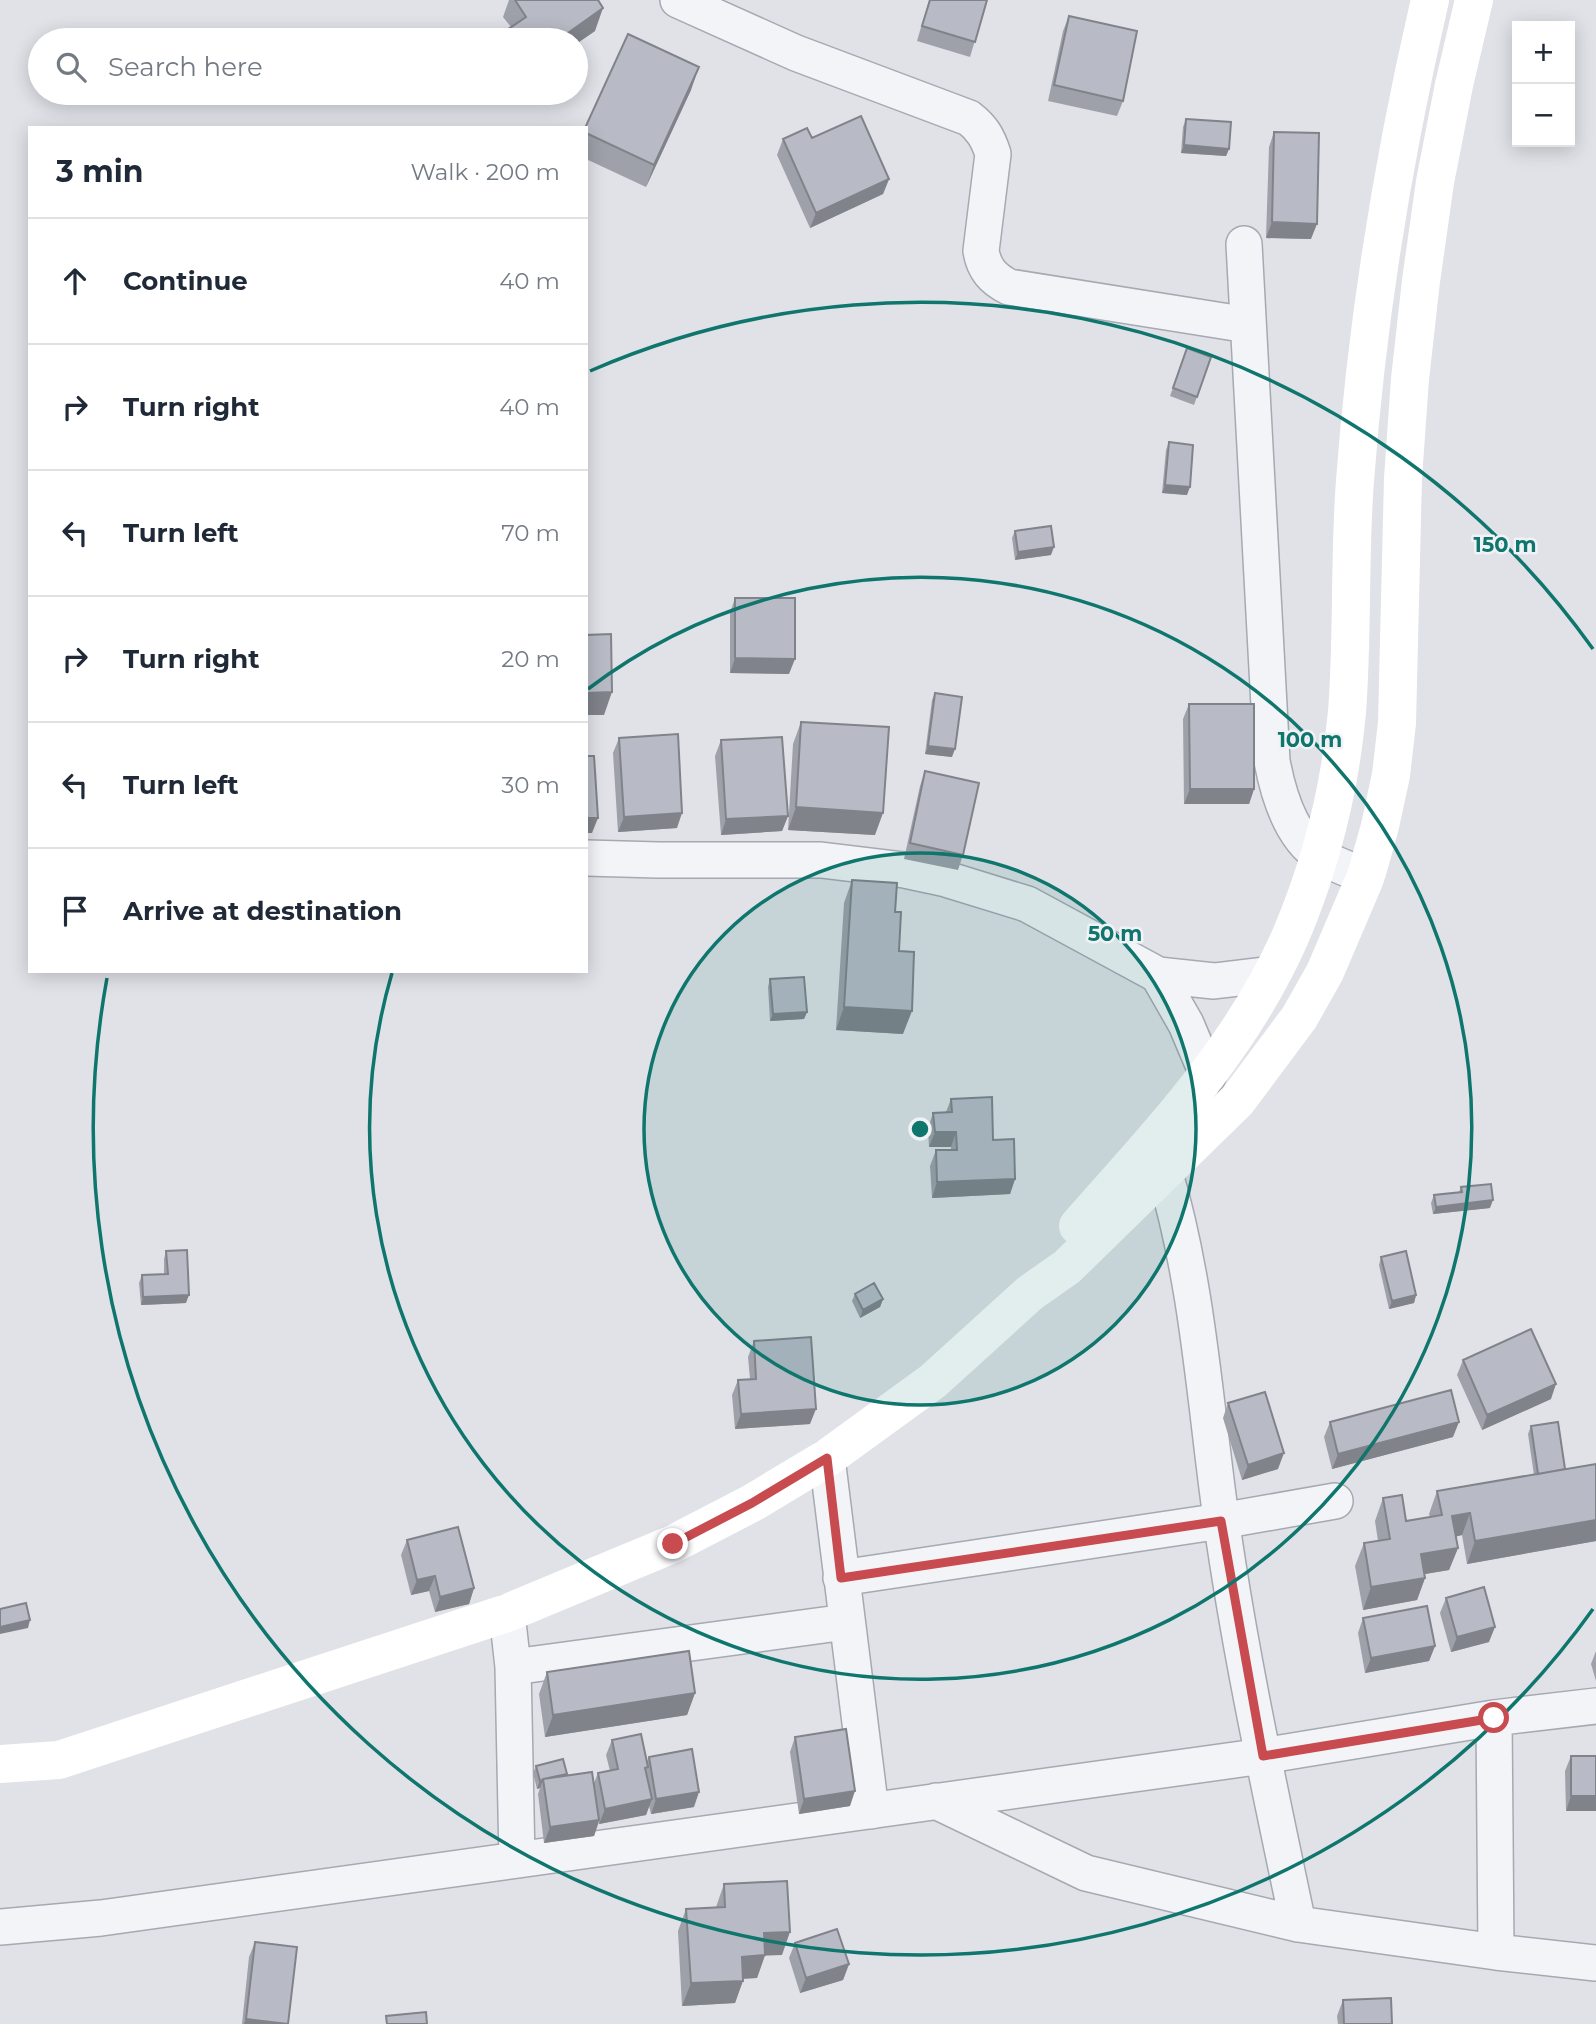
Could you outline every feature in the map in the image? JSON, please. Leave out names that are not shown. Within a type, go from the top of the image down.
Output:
[{"type":"street","points":[[678,0],[796,53],[970,117],[989,139],[993,154],[981,251],[983,263],[998,281],[1009,287],[1248,325]]},
{"type":"street","points":[[1030,1293],[1059,1247],[1208,1076],[1253,1009],[1290,936],[1319,856],[1332,808],[1347,710],[1354,485],[1376,280],[1392,178],[1430,0]]},
{"type":"street","points":[[0,1764],[59,1760],[507,1613],[673,1544],[752,1503],[827,1458],[933,1381],[1030,1293],[1067,1267],[1237,1101],[1299,1018],[1325,972],[1366,876],[1391,775],[1397,723],[1403,478],[1410,379],[1421,281],[1442,146],[1474,0]]},
{"type":"street","points":[[1244,244],[1272,761],[1282,803],[1304,840],[1319,856],[1366,876]]},
{"type":"street","points":[[588,858],[821,860],[904,870],[956,881],[1027,904],[1158,975],[1214,981],[1272,974]]},
{"type":"street","points":[[1158,975],[1186,1024],[1208,1076]]},
{"type":"street","points":[[1165,1174],[1185,1248],[1221,1521],[1263,1756],[1298,1924]]},
{"type":"street","points":[[827,1458],[872,1811]]},
{"type":"street","points":[[841,1578],[1221,1521],[1335,1501]]},
{"type":"street","points":[[507,1613],[513,1667],[517,1860]]},
{"type":"street","points":[[513,1667],[846,1622]]},
{"type":"street","points":[[0,1927],[102,1918],[1263,1756],[1494,1718],[1596,1706]]},
{"type":"street","points":[[1494,1718],[1496,1952]]},
{"type":"street","points":[[936,1801],[1086,1873],[1298,1924],[1596,1963]]},
{"type":"building","points":[[515,0],[598,0],[603,8],[575,28],[510,28],[526,17]]},
{"type":"building","points":[[930,0],[987,0],[975,42],[922,26]]},
{"type":"building","points":[[1069,16],[1137,31],[1123,101],[1054,85]]},
{"type":"building","points":[[628,34],[699,67],[654,165],[588,134],[586,126]]},
{"type":"building","points":[[861,116],[889,179],[816,213],[783,139],[807,128],[812,138]]},
{"type":"building","points":[[1186,119],[1231,122],[1229,149],[1184,145]]},
{"type":"building","points":[[1274,132],[1319,133],[1317,224],[1272,222]]},
{"type":"building","points":[[1187,348],[1211,357],[1197,397],[1173,388]]},
{"type":"building","points":[[1169,442],[1193,445],[1190,487],[1165,485]]},
{"type":"building","points":[[1051,526],[1054,547],[1018,552],[1015,531]]},
{"type":"building","points":[[735,598],[795,598],[795,659],[735,658]]},
{"type":"building","points":[[611,634],[612,692],[588,693],[588,635]]},
{"type":"building","points":[[935,693],[962,697],[955,749],[928,746]]},
{"type":"building","points":[[1189,704],[1254,704],[1254,789],[1190,789]]},
{"type":"building","points":[[801,722],[889,727],[883,813],[796,807]]},
{"type":"building","points":[[678,734],[682,813],[624,817],[619,738]]},
{"type":"building","points":[[782,737],[788,816],[726,819],[721,740]]},
{"type":"building","points":[[588,756],[594,756],[598,818],[588,818]]},
{"type":"building","points":[[925,771],[979,783],[963,855],[910,843]]},
{"type":"building","points":[[852,880],[897,883],[895,912],[901,912],[899,951],[914,952],[912,1011],[844,1007]]},
{"type":"building","points":[[804,977],[807,1012],[773,1014],[770,979]]},
{"type":"building","points":[[992,1097],[993,1140],[1014,1139],[1015,1179],[937,1182],[936,1150],[957,1150],[956,1132],[935,1132],[933,1113],[952,1112],[951,1099]]},
{"type":"building","points":[[1491,1184],[1493,1200],[1436,1207],[1434,1195],[1462,1192],[1461,1187]]},
{"type":"building","points":[[187,1250],[189,1295],[143,1297],[142,1275],[168,1274],[166,1251]]},
{"type":"building","points":[[1406,1251],[1416,1295],[1392,1301],[1381,1257]]},
{"type":"building","points":[[874,1283],[883,1299],[863,1310],[855,1294]]},
{"type":"building","points":[[1531,1329],[1556,1384],[1487,1415],[1463,1360]]},
{"type":"building","points":[[811,1337],[816,1409],[741,1414],[738,1380],[756,1379],[754,1341]]},
{"type":"building","points":[[1451,1390],[1459,1422],[1338,1454],[1330,1422]]},
{"type":"building","points":[[1265,1392],[1284,1453],[1248,1465],[1228,1403]]},
{"type":"building","points":[[1558,1422],[1565,1469],[1538,1474],[1531,1426]]},
{"type":"building","points":[[1596,1464],[1596,1520],[1475,1541],[1470,1513],[1452,1516],[1458,1548],[1421,1554],[1425,1578],[1371,1587],[1364,1543],[1390,1539],[1383,1498],[1402,1495],[1406,1521],[1442,1515],[1437,1491]]},
{"type":"building","points":[[458,1527],[474,1588],[440,1597],[435,1576],[417,1580],[407,1540]]},
{"type":"building","points":[[1484,1587],[1495,1627],[1457,1637],[1446,1598]]},
{"type":"building","points":[[26,1603],[30,1620],[0,1627],[0,1609]]},
{"type":"building","points":[[1427,1606],[1435,1646],[1371,1658],[1363,1618]]},
{"type":"building","points":[[689,1651],[695,1693],[553,1715],[547,1672]]},
{"type":"building","points":[[846,1729],[855,1791],[804,1799],[795,1737]]},
{"type":"building","points":[[641,1734],[652,1799],[605,1809],[598,1773],[618,1769],[612,1740]]},
{"type":"building","points":[[692,1749],[699,1792],[656,1799],[649,1757]]},
{"type":"building","points":[[1571,1756],[1596,1756],[1596,1796],[1571,1796]]},
{"type":"building","points":[[563,1759],[567,1774],[540,1781],[536,1766]]},
{"type":"building","points":[[592,1772],[599,1820],[550,1827],[543,1779]]},
{"type":"building","points":[[787,1881],[790,1932],[764,1933],[765,1955],[742,1957],[743,1981],[691,1983],[686,1909],[725,1907],[724,1884]]},
{"type":"building","points":[[837,1929],[849,1964],[806,1978],[795,1943]]},
{"type":"building","points":[[255,1942],[297,1947],[288,2024],[246,2019]]},
{"type":"building","points":[[1391,1998],[1392,2024],[1344,2024],[1343,2000]]},
{"type":"building","points":[[426,2012],[427,2024],[387,2024],[386,2016]]},
{"type":"route","points":[[673,1544],[752,1503],[827,1458],[841,1578],[1221,1521],[1263,1756],[1494,1718]]}]
